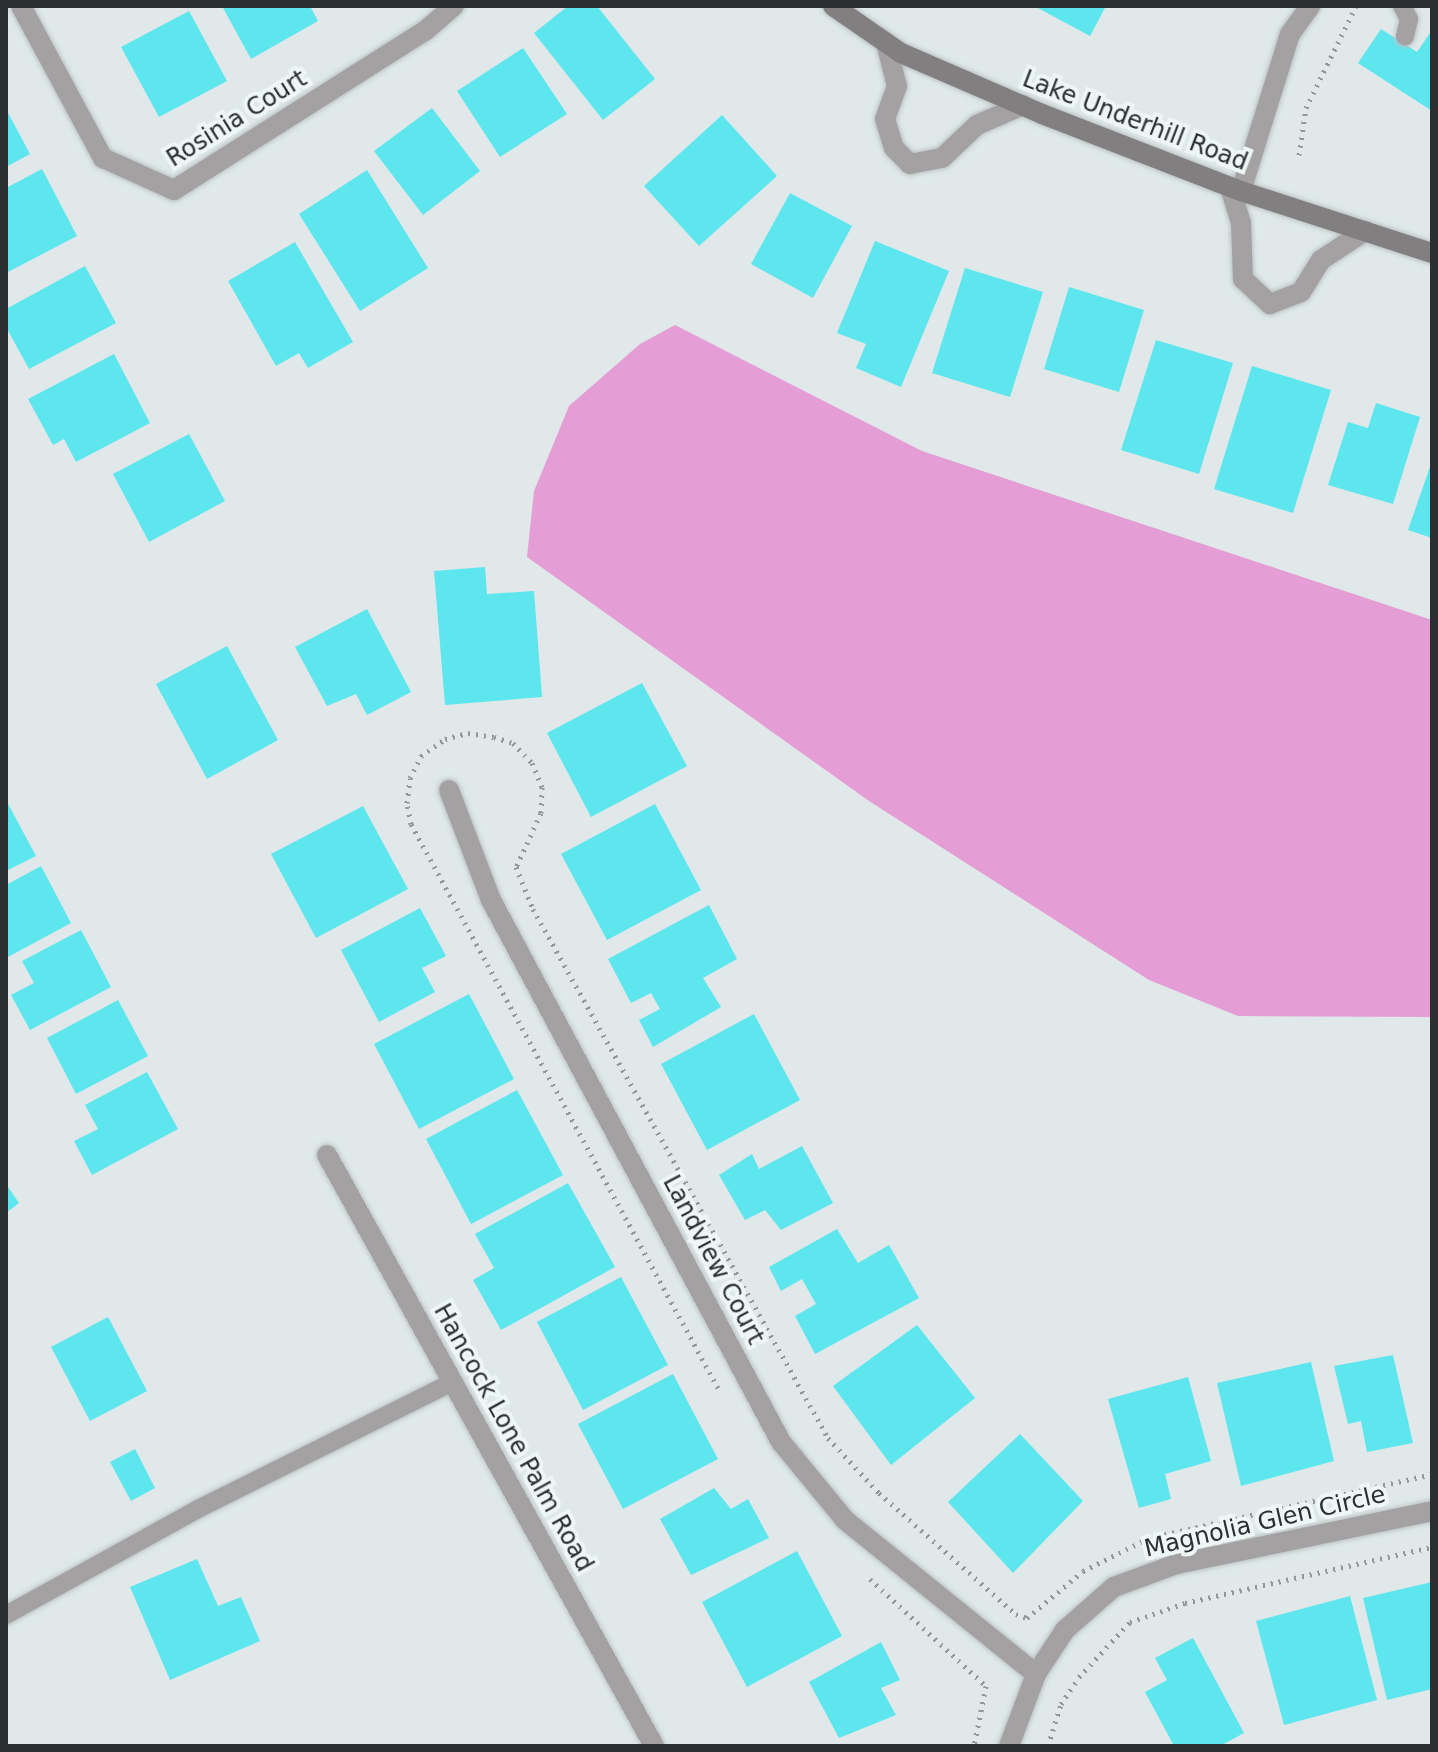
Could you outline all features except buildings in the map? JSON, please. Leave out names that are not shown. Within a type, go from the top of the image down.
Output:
[{"type":"street","name":"Rosinia Court","points":[[21,6],[103,158],[174,190],[425,31],[454,6]]},
{"type":"street","name":"Lake Underhill Road","points":[[833,6],[886,43],[1023,105],[1236,189],[1432,253]]},
{"type":"street","points":[[1310,6],[1290,34],[1236,189],[1243,279],[1270,304],[1301,292],[1321,260],[1365,231]]},
{"type":"street","points":[[886,43],[897,86],[885,119],[894,148],[910,164],[942,158],[977,125],[1023,105]]},
{"type":"street","name":"Landview Court","points":[[449,790],[491,900],[781,1442],[845,1520],[1036,1674]]},
{"type":"street","name":"Hancock Lone Palm Road","points":[[327,1155],[654,1746]]},
{"type":"street","name":"Magnolia Glen Circle","points":[[1009,1746],[1036,1674],[1065,1630],[1114,1587],[1177,1564],[1432,1511]]},
{"type":"lane","points":[[1402,6],[1409,19],[1405,37]]},
{"type":"lane","points":[[6,1615],[198,1509],[451,1383]]},
{"type":"path","points":[[1299,155],[1306,108],[1356,6]]},
{"type":"path","points":[[726,1402],[411,824],[407,803],[410,778],[421,756],[445,739],[468,733],[494,737],[513,743],[532,763],[542,787],[541,813],[516,867],[533,909],[828,1438],[879,1493],[1016,1614],[1027,1618],[1083,1571],[1149,1538],[1432,1474]]},
{"type":"path","points":[[1048,1746],[1061,1704],[1079,1677],[1130,1622],[1185,1603],[1432,1547]]},
{"type":"path","points":[[863,1572],[986,1686],[974,1746]]},
{"type":"shaded area","points":[[675,325],[922,451],[1432,620],[1432,1017],[1238,1016],[1149,980],[869,801],[527,557],[534,491],[569,406],[640,344]]}]
